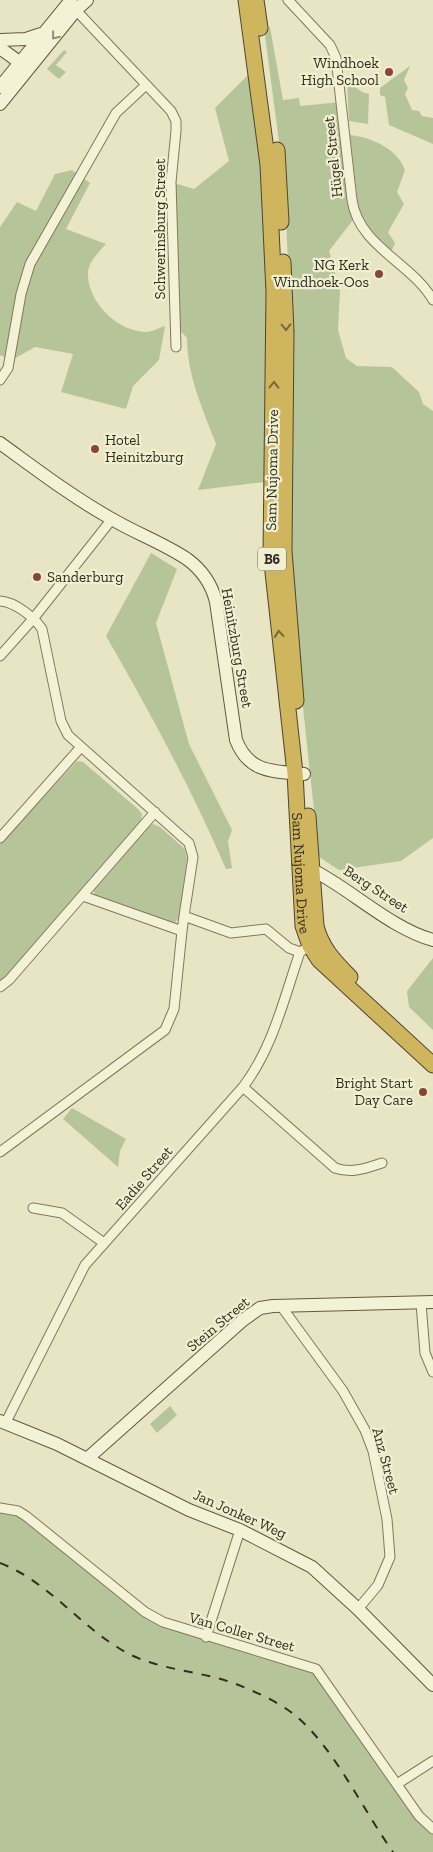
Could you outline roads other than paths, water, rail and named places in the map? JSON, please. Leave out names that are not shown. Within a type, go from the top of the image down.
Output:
[{"type":"highway","name":"Sam Nujoma Drive","points":[[246,0],[268,165],[274,292],[271,554],[299,774]]},
{"type":"highway","name":"Sam Nujoma Drive","points":[[256,0],[280,182],[286,332],[284,552],[307,867],[303,926],[310,946],[319,960],[342,984],[433,1065]]},
{"type":"highway","name":"Sam Nujoma Drive","points":[[310,946],[338,965],[433,1052]]},
{"type":"street","points":[[0,104],[44,32],[72,4],[87,0]]},
{"type":"street","name":"Hügel Street","points":[[288,0],[330,45],[336,58],[352,200],[358,222],[374,242],[426,291],[433,300]]},
{"type":"street","points":[[4,82],[26,63],[72,4]]},
{"type":"street","name":"Schwerinsburg Street","points":[[72,4],[172,111],[176,121],[171,182],[176,347]]},
{"type":"street","points":[[1,45],[26,40],[44,32]]},
{"type":"street","points":[[1,45],[26,63]]},
{"type":"street","points":[[1,45],[8,63],[4,82]]},
{"type":"street","points":[[0,380],[8,368],[21,294],[30,264],[116,113],[146,85]]},
{"type":"street","points":[[426,291],[433,284]]},
{"type":"street","name":"Heinitzburg Street","points":[[0,443],[52,481],[112,519],[187,559],[208,581],[216,602],[236,740],[240,750],[245,759],[256,767],[299,774]]},
{"type":"street","points":[[0,656],[33,619],[112,519]]},
{"type":"street","points":[[0,601],[13,604],[33,619],[44,634],[62,721],[68,735],[189,843],[192,849],[174,1009],[165,1030],[0,1152]]},
{"type":"street","points":[[0,838],[80,747]]},
{"type":"street","points":[[0,987],[9,980],[155,812]]},
{"type":"street","name":"Berg Street","points":[[307,867],[335,882],[411,932],[433,940]]},
{"type":"street","points":[[83,896],[182,931]]},
{"type":"street","points":[[184,916],[231,933],[266,929],[289,948],[310,946]]},
{"type":"street","name":"Eadie Street","points":[[3,1421],[78,1276],[104,1243],[243,1087],[258,1066],[310,946]]},
{"type":"street","points":[[243,1087],[335,1168],[347,1171],[361,1170],[382,1163]]},
{"type":"street","points":[[33,1208],[59,1212],[104,1243]]},
{"type":"street","points":[[427,1303],[425,1352],[433,1372]]},
{"type":"street","name":"Stein Street","points":[[88,1458],[260,1308],[427,1303]]},
{"type":"street","name":"Anz Street","points":[[281,1306],[343,1391],[365,1430],[372,1452],[387,1519],[390,1557],[378,1585],[358,1609]]},
{"type":"street","name":"Jan Jonker Weg","points":[[3,1421],[88,1458],[190,1510],[240,1530],[312,1567],[358,1609],[433,1685]]},
{"type":"street","name":"Van Coller Street","points":[[0,1508],[18,1511],[26,1516],[145,1612],[163,1622],[206,1637],[316,1669],[419,1816],[433,1829]]},
{"type":"street","points":[[206,1637],[240,1530]]},
{"type":"street","points":[[397,1784],[433,1761]]},
{"type":"railway","points":[[0,1563],[32,1580],[102,1637],[131,1655],[145,1661],[236,1684],[267,1698],[296,1716],[336,1762],[393,1852]]},
{"type":"place","name":"Windhoek High School","points":[[389,72]]},
{"type":"place","name":"NG Kerk Windhoek-Oos","points":[[379,274]]},
{"type":"place","name":"Hotel Heinitzburg","points":[[95,449]]},
{"type":"place","name":"Sanderburg","points":[[37,577]]},
{"type":"place","name":"Bright Start Day Care","points":[[423,1092]]}]
